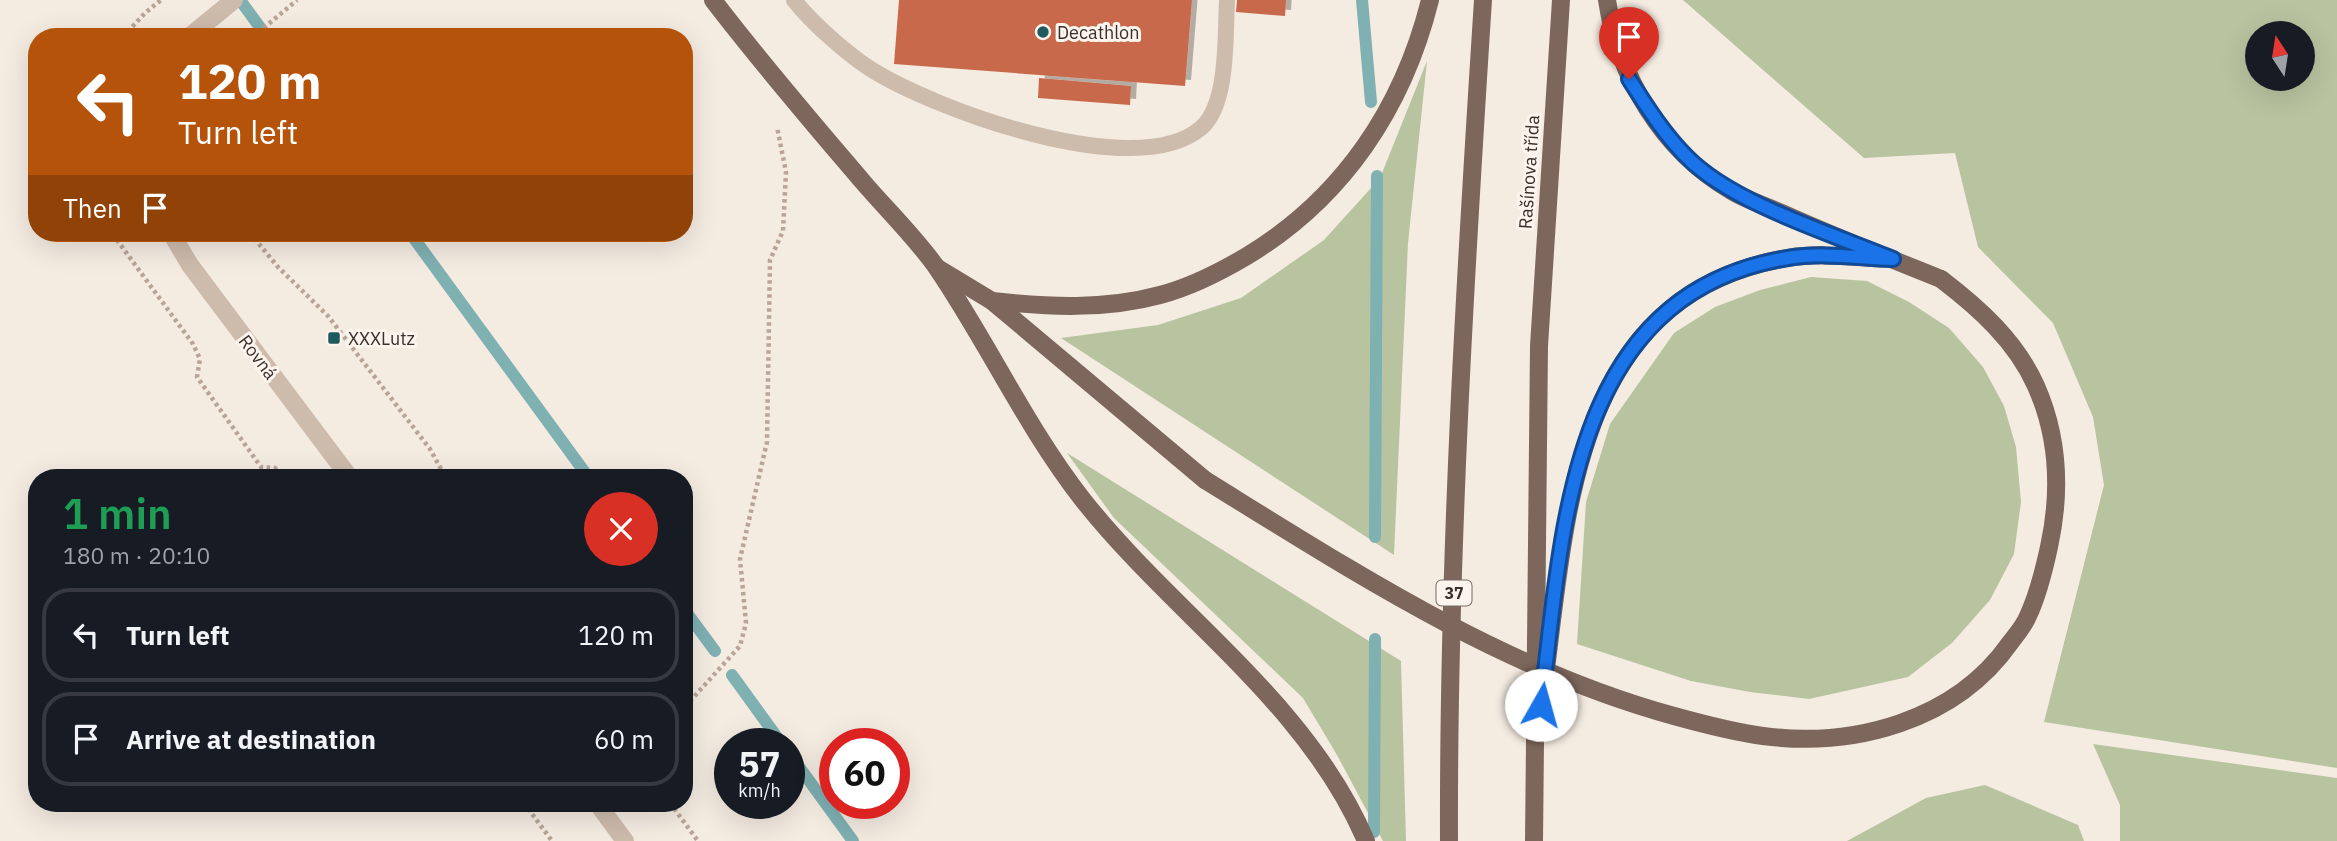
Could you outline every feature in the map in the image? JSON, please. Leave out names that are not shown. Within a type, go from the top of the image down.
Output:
[{"type":"main road","points":[[713,0],[764,66],[936,267],[1038,437],[1083,499],[1137,562],[1284,712],[1321,759],[1366,841]]},
{"type":"main road","points":[[992,301],[1059,307],[1108,304],[1160,295],[1215,275],[1270,242],[1313,208],[1352,165],[1384,118],[1408,66],[1430,0]]},
{"type":"main road","name":"37","points":[[1449,841],[1449,753],[1461,345],[1483,0]]},
{"type":"main road","name":"Rašínova třída","points":[[1534,760],[1539,346],[1561,0]]},
{"type":"main road","points":[[936,267],[992,301],[1205,480],[1418,609],[1498,651],[1590,689],[1669,715],[1764,736],[1824,739],[1883,730],[1943,704],[1971,686],[2001,656],[2028,618],[2044,571],[2054,523],[2056,475],[2052,430],[2035,384],[2011,343],[1979,308],[1941,279],[1730,190],[1688,159],[1656,121],[1629,79],[1611,30],[1607,0]]},
{"type":"main road","points":[[1534,841],[1534,760],[1572,486],[1586,436],[1607,387],[1627,356],[1651,327],[1683,299],[1719,279],[1788,258],[1822,256],[1893,259]]},
{"type":"street","points":[[199,28],[234,0]]},
{"type":"street","name":"Rovná","points":[[177,242],[197,275],[343,469]]},
{"type":"street","points":[[604,812],[625,841]]},
{"type":"lane","points":[[794,0],[806,15],[868,67],[922,96],[973,117],[1030,134],[1107,146],[1175,143],[1201,128],[1213,114],[1221,88],[1227,0]]},
{"type":"path","points":[[131,28],[161,0]]},
{"type":"path","points":[[264,28],[298,0]]},
{"type":"path","points":[[693,697],[740,646],[746,623],[740,559],[766,442],[770,260],[783,231],[784,219],[786,172],[775,119]]},
{"type":"path","points":[[118,242],[193,344],[200,359],[197,377],[203,386],[261,467],[276,469]]},
{"type":"path","points":[[257,242],[278,267],[328,316],[430,449],[441,469]]},
{"type":"path","points":[[531,812],[552,841]]},
{"type":"path","points":[[677,812],[698,841]]},
{"type":"green space","points":[[1683,0],[2337,0],[2337,768],[2044,722],[2104,485],[2093,417],[2053,323],[1978,247],[1955,153],[1864,158]]},
{"type":"green space","points":[[1427,61],[1408,243],[1394,555],[1061,338],[1158,325],[1241,298],[1324,240],[1380,178]]},
{"type":"green space","points":[[1811,277],[1867,281],[1909,302],[1949,328],[1983,367],[2004,406],[2016,447],[2021,502],[2014,554],[1990,600],[1952,643],[1908,677],[1809,699],[1691,681],[1577,644],[1586,502],[1610,424],[1674,333],[1715,307],[1760,290]]},
{"type":"green space","points":[[1067,453],[1401,661],[1406,841],[1383,841],[1303,698],[1114,518]]},
{"type":"green space","points":[[2093,744],[2337,778],[2337,841],[2120,841],[2120,805]]},
{"type":"green space","points":[[1985,785],[2078,825],[2084,841],[1847,841],[1926,798]]},
{"type":"building","name":"Decathlon","points":[[899,0],[1192,0],[1185,86],[894,64]]},
{"type":"building","points":[[1237,0],[1286,0],[1285,16],[1236,12]]},
{"type":"building","points":[[1039,78],[1131,86],[1130,105],[1038,98]]},
{"type":"waterway","points":[[240,0],[260,28]]},
{"type":"waterway","points":[[1362,0],[1371,102]]},
{"type":"waterway","points":[[1375,537],[1377,176]]},
{"type":"waterway","points":[[417,242],[582,469]]},
{"type":"waterway","points":[[693,621],[715,651]]},
{"type":"waterway","points":[[1374,832],[1375,639]]},
{"type":"waterway","points":[[732,675],[770,728]]},
{"type":"waterway","points":[[805,775],[853,841]]},
{"type":"place","name":"Decathlon","points":[[1043,32]]},
{"type":"place","name":"XXXLutz","points":[[334,338]]},
{"type":"route","points":[[1541,705],[1572,486],[1586,436],[1607,387],[1627,356],[1651,327],[1683,299],[1737,272],[1788,258],[1822,256],[1893,259],[1730,190],[1688,159],[1656,121],[1629,79]]}]
